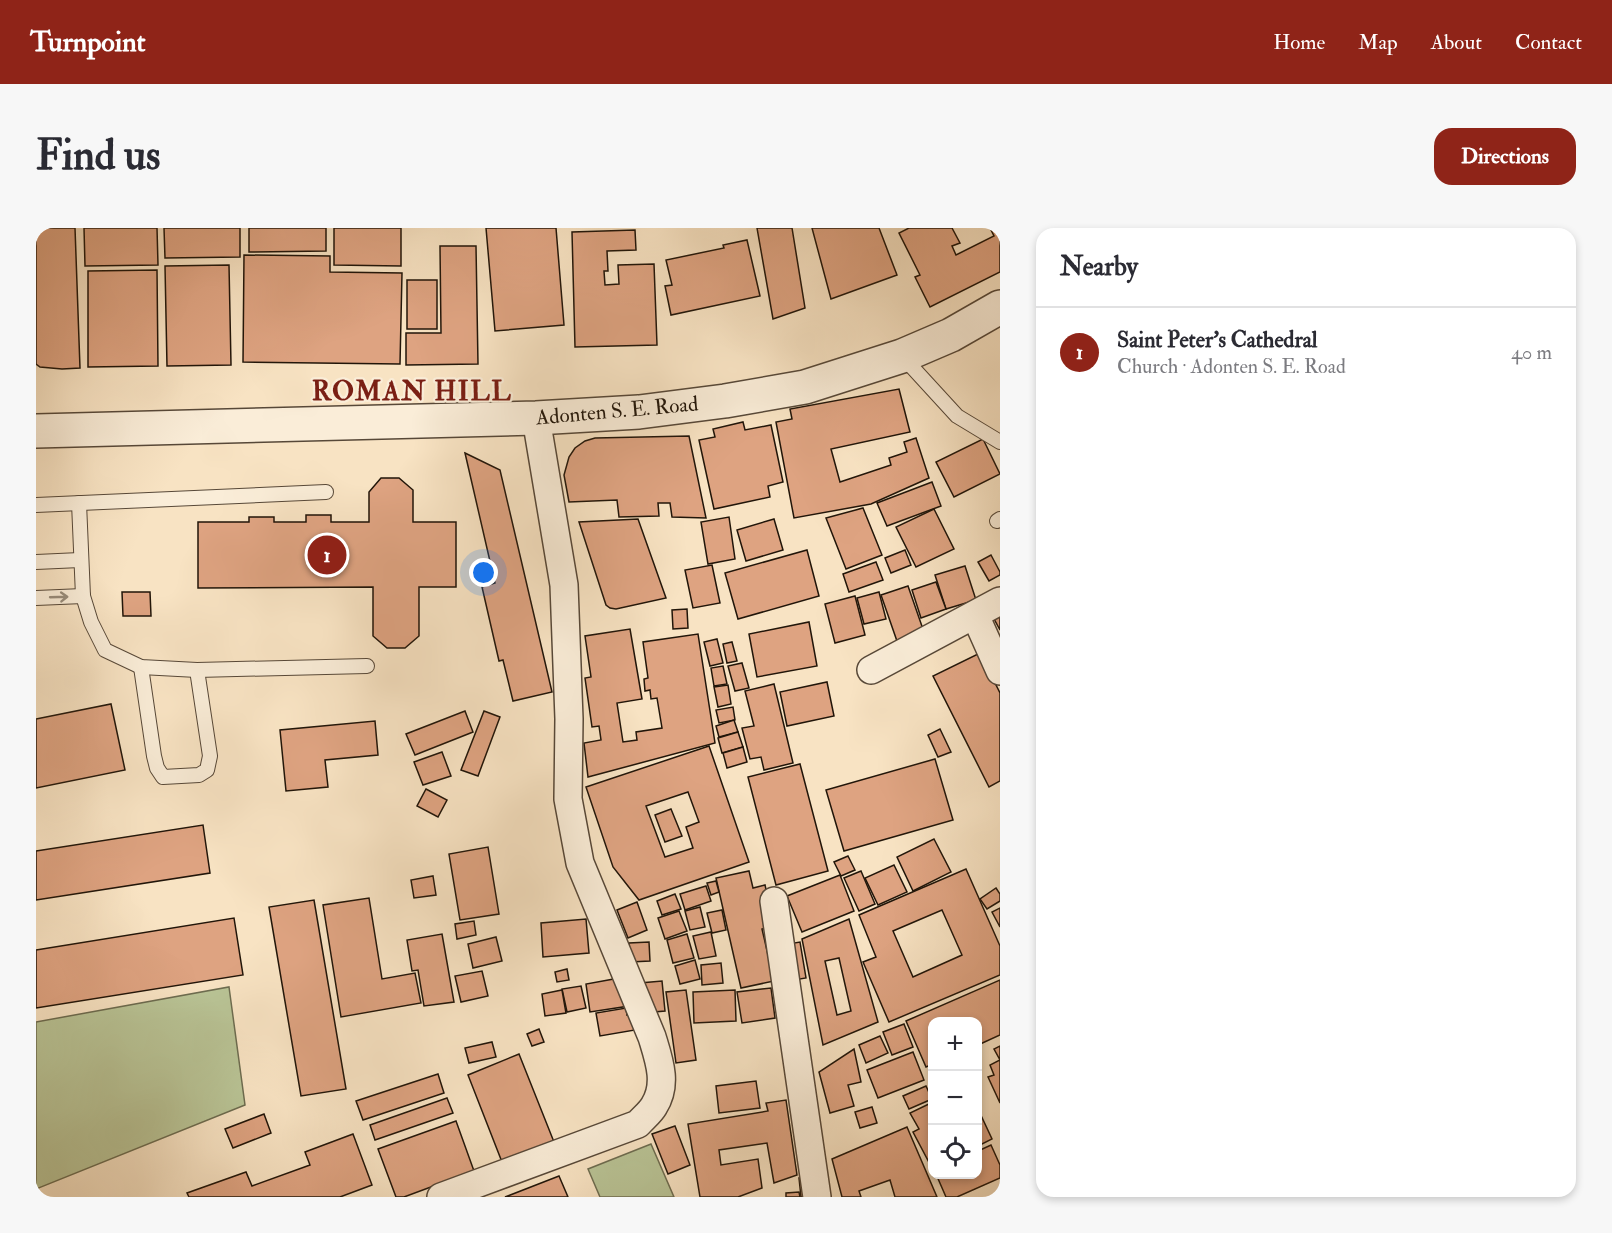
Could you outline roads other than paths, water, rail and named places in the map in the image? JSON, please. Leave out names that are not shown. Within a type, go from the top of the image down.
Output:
[{"type":"street","name":"Adonten S. E. Road","points":[[36,431],[536,418],[639,412],[805,387],[902,356],[951,335],[1000,307]]},
{"type":"street","points":[[441,1197],[638,1124],[654,1107],[662,1089],[660,1063],[652,1037],[580,863],[568,799],[569,719],[564,585],[536,418]]},
{"type":"street","points":[[871,670],[1000,601]]},
{"type":"street","points":[[975,615],[1000,670]]},
{"type":"street","points":[[774,902],[818,1197]]},
{"type":"lane","points":[[902,356],[957,416],[1000,442]]},
{"type":"lane","points":[[36,505],[326,492]]},
{"type":"lane","points":[[79,503],[83,596],[91,622],[105,650],[141,667],[197,670],[367,666]]},
{"type":"lane","points":[[36,562],[81,560]]},
{"type":"lane","points":[[36,598],[83,596]]},
{"type":"lane","points":[[141,667],[154,756],[157,768],[163,777],[199,775],[207,770],[210,756],[197,670]]},
{"type":"place","name":"Saint Peter's Cathedral","points":[[327,555]]},
{"type":"district","name":"ROMAN HILL","points":[[412,391]]}]
